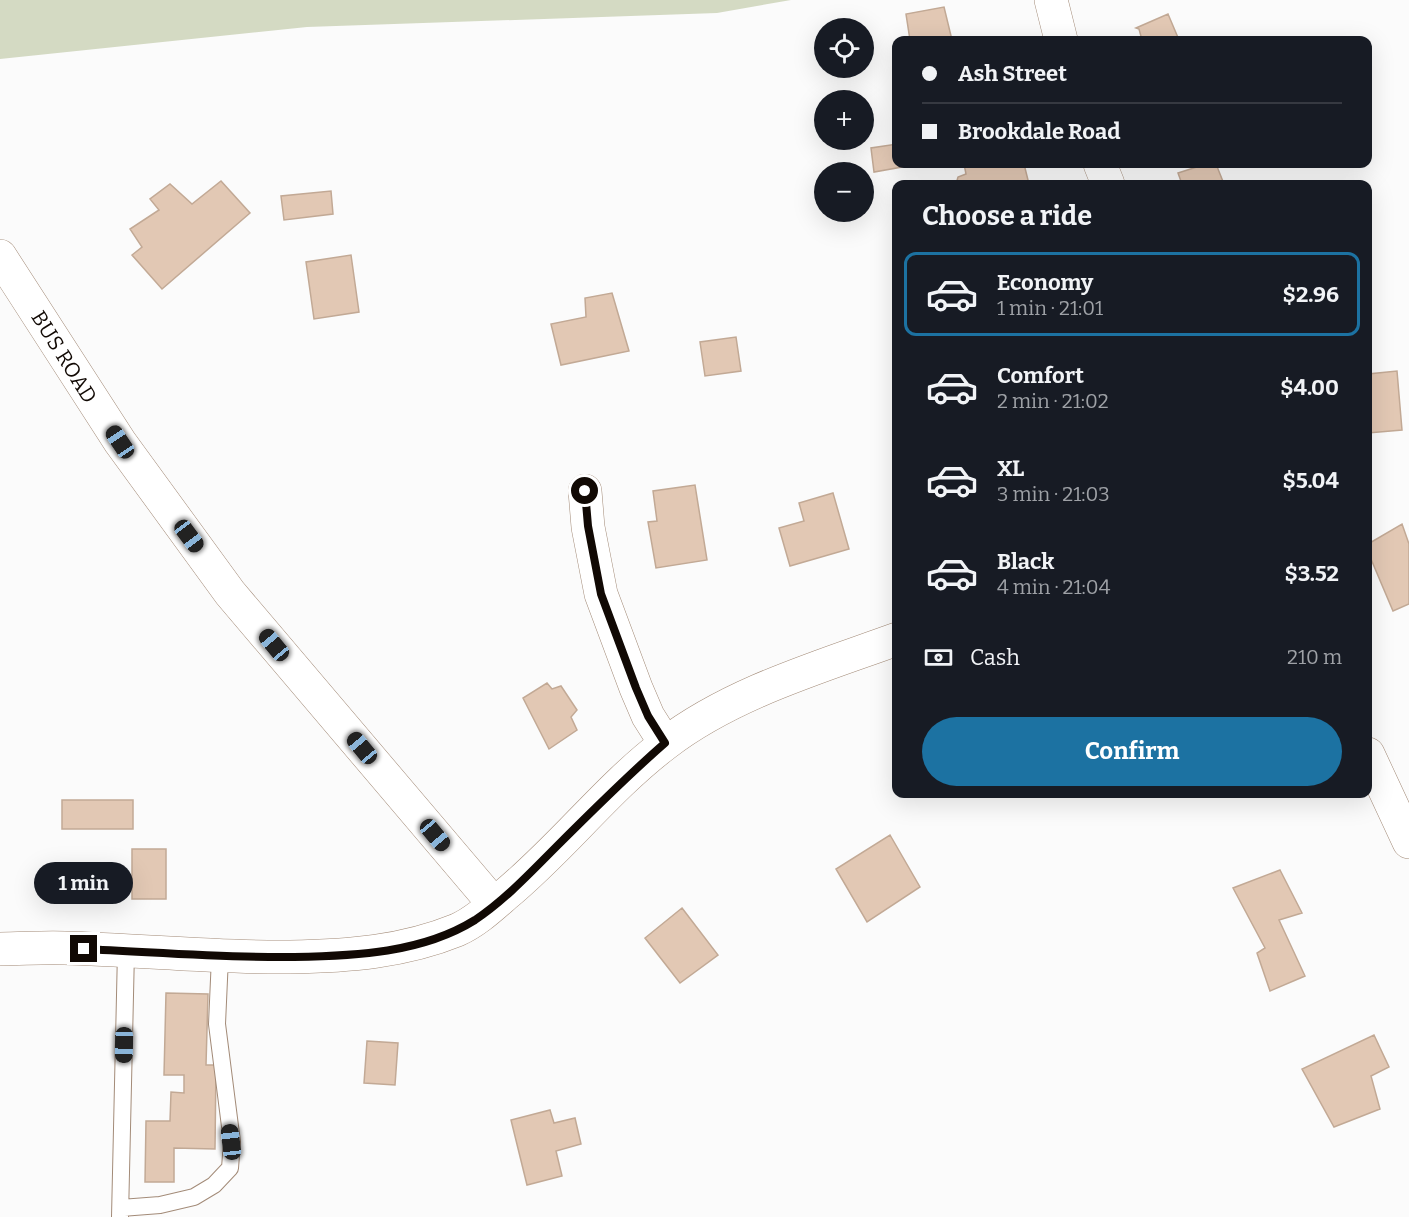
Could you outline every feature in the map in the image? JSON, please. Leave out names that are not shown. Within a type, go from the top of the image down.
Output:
[{"type":"street","points":[[1051,0],[1060,36]]},
{"type":"street","name":"BUS ROAD","points":[[0,256],[107,423],[230,593],[494,904]]},
{"type":"street","points":[[585,491],[588,526],[601,594],[648,716],[665,743]]},
{"type":"street","points":[[0,949],[64,948],[220,957],[341,956],[383,951],[420,943],[460,928],[477,918],[521,882],[629,774],[665,743],[710,715],[746,697],[892,641]]},
{"type":"street","points":[[1372,763],[1409,842]]},
{"type":"lane","points":[[126,951],[121,1213],[194,1197],[214,1185],[230,1168],[231,1142],[217,1024],[220,957]]},
{"type":"green space","points":[[0,0],[791,0],[717,13],[307,27],[0,59]]},
{"type":"building","points":[[944,7],[951,36],[909,36],[906,14]]},
{"type":"building","points":[[1168,14],[1177,36],[1141,36],[1139,29],[1136,28]]},
{"type":"building","points":[[892,145],[892,168],[896,168],[874,172],[871,150]]},
{"type":"building","points":[[965,168],[1025,168],[1028,180],[957,180],[958,177],[966,174]]},
{"type":"building","points":[[1194,168],[1218,168],[1222,180],[1181,180],[1178,173]]},
{"type":"building","points":[[221,181],[250,213],[162,289],[132,255],[142,247],[130,229],[159,210],[150,199],[170,184],[192,204]]},
{"type":"building","points":[[331,191],[333,214],[284,220],[281,196]]},
{"type":"building","points":[[351,255],[359,312],[314,319],[306,262]]},
{"type":"building","points":[[612,293],[629,351],[561,365],[551,324],[586,317],[585,298]]},
{"type":"building","points":[[736,337],[741,371],[705,376],[700,342]]},
{"type":"building","points":[[1397,371],[1402,430],[1372,433],[1372,374]]},
{"type":"building","points":[[695,485],[707,560],[656,568],[648,522],[657,521],[653,491]]},
{"type":"building","points":[[833,493],[849,549],[790,566],[779,528],[804,521],[799,503]]},
{"type":"building","points":[[1402,524],[1409,544],[1409,604],[1393,611],[1372,561],[1372,542]]},
{"type":"building","points":[[547,683],[552,689],[561,686],[577,710],[571,717],[577,730],[549,749],[523,698]]},
{"type":"building","points":[[62,800],[133,800],[133,829],[62,829]]},
{"type":"building","points":[[890,835],[920,887],[867,922],[836,869]]},
{"type":"building","points":[[132,849],[166,849],[166,899],[132,899]]},
{"type":"building","points":[[1280,870],[1302,913],[1279,920],[1305,976],[1270,991],[1257,953],[1265,948],[1233,888]]},
{"type":"building","points":[[682,908],[718,955],[680,983],[645,938]]},
{"type":"building","points":[[166,993],[208,994],[206,1065],[216,1065],[215,1149],[174,1148],[174,1182],[145,1182],[146,1121],[170,1121],[171,1092],[184,1093],[184,1075],[164,1075]]},
{"type":"building","points":[[1374,1035],[1389,1067],[1371,1076],[1380,1109],[1334,1127],[1302,1069]]},
{"type":"building","points":[[367,1041],[398,1043],[395,1085],[364,1083]]},
{"type":"building","points":[[550,1110],[554,1123],[575,1118],[581,1144],[556,1151],[562,1176],[527,1185],[511,1120]]},
{"type":"route","points":[[84,949],[233,958],[341,956],[383,951],[420,943],[460,928],[477,918],[521,882],[629,774],[665,743],[648,716],[601,594],[588,526],[585,491]]}]
